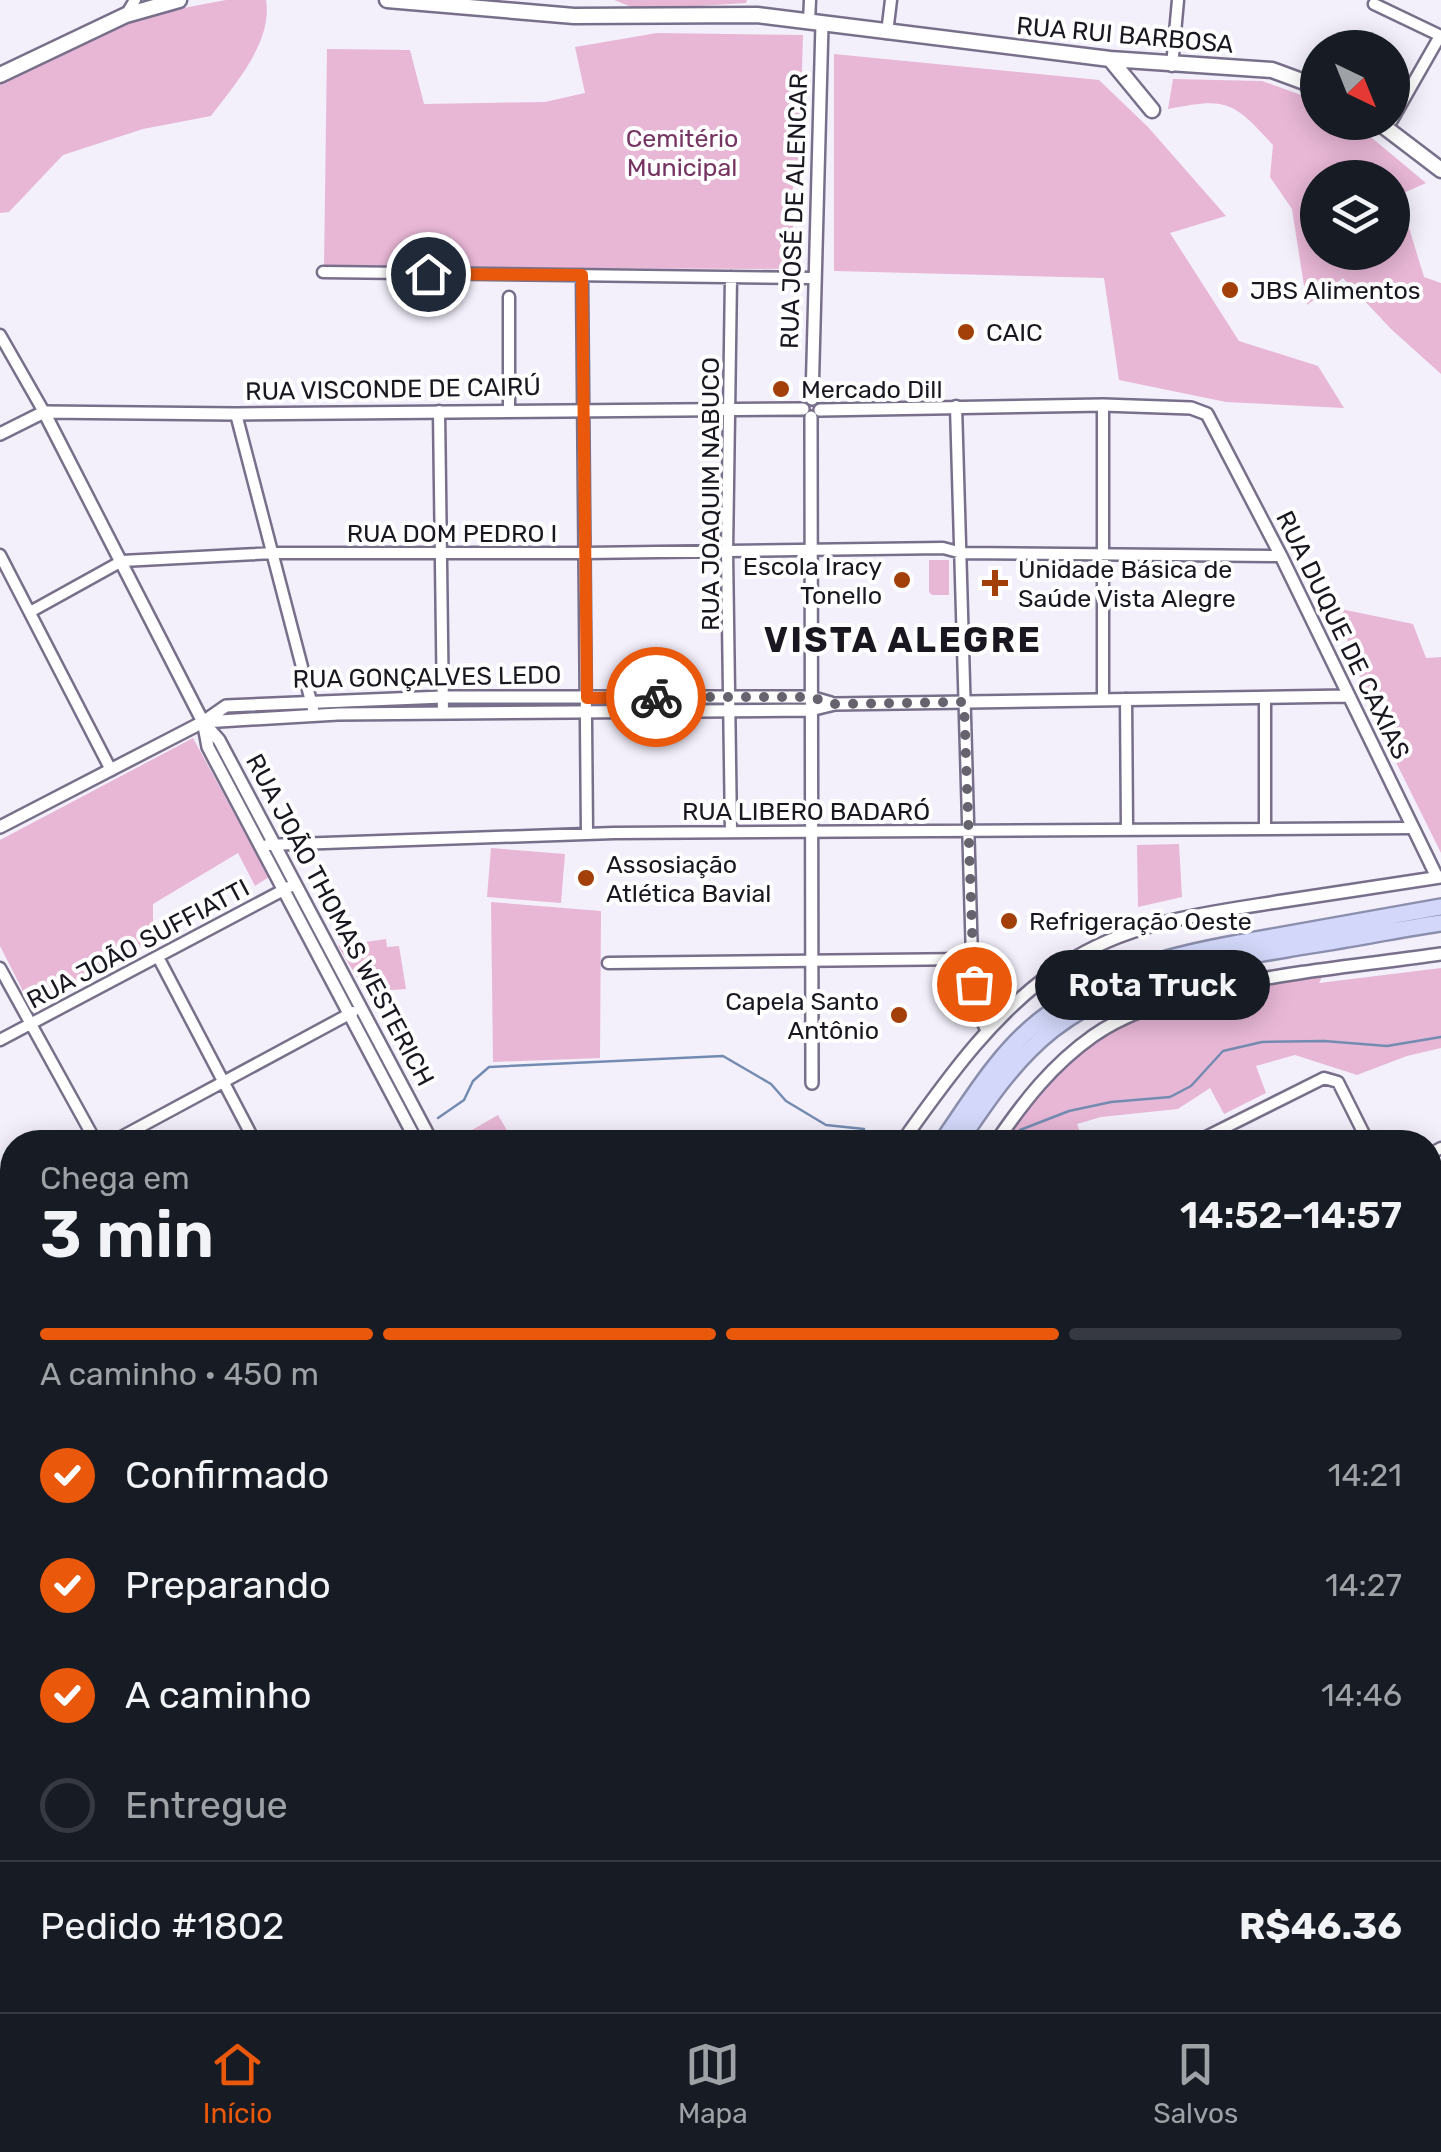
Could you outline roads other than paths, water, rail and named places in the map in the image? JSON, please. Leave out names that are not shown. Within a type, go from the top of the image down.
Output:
[{"type":"highway","points":[[950,1130],[991,1072],[1042,1018],[1110,978],[1151,961],[1201,948],[1441,907]]},
{"type":"highway","points":[[967,1130],[988,1098],[1038,1042],[1071,1016],[1138,982],[1254,954],[1441,923]]},
{"type":"main road","points":[[0,75],[126,15],[180,0]]},
{"type":"main road","name":"RUA RUI BARBOSA","points":[[387,0],[574,16],[756,15],[1172,66],[1272,70],[1300,80]]},
{"type":"main road","points":[[1110,59],[1152,110]]},
{"type":"main road","points":[[1406,140],[1441,170]]},
{"type":"street","points":[[126,15],[135,0]]},
{"type":"street","name":"RUA JOSÉ DE ALENCAR","points":[[810,0],[815,23],[810,551],[812,1083]]},
{"type":"street","points":[[888,33],[891,0]]},
{"type":"street","points":[[1172,66],[1178,0]]},
{"type":"street","points":[[1374,4],[1441,36],[1410,87]]},
{"type":"street","points":[[323,272],[813,278]]},
{"type":"street","points":[[582,275],[587,834]]},
{"type":"street","name":"RUA JOAQUIM NABUCO","points":[[730,832],[731,277]]},
{"type":"street","points":[[508,410],[510,297]]},
{"type":"street","name":"RUA JOÃO THOMAS WESTERICH","points":[[0,335],[44,412],[203,722],[219,740],[236,786],[289,887],[356,1010],[394,1068],[418,1130]]},
{"type":"street","points":[[956,406],[972,959],[977,1010],[987,1032]]},
{"type":"street","points":[[1103,406],[1103,698]]},
{"type":"street","name":"RUA VISCONDE DE CAIRÚ","points":[[44,412],[236,414],[1103,406],[1191,408],[1207,414]]},
{"type":"street","points":[[440,411],[443,713]]},
{"type":"street","points":[[0,434],[44,412]]},
{"type":"street","points":[[236,414],[314,715]]},
{"type":"street","name":"RUA DUQUE DE CAXIAS","points":[[1207,414],[1439,877]]},
{"type":"street","name":"RUA DOM PEDRO I","points":[[122,561],[274,553],[943,548],[962,553],[1281,556]]},
{"type":"street","points":[[0,555],[110,770]]},
{"type":"street","points":[[30,612],[122,561]]},
{"type":"street","name":"RUA GONÇALVES LEDO","points":[[0,827],[203,722],[226,706],[443,698],[730,697],[835,704],[1348,696]]},
{"type":"street","points":[[659,712],[660,697]]},
{"type":"street","points":[[516,698],[516,713]]},
{"type":"street","points":[[1265,827],[1266,698]]},
{"type":"street","points":[[374,699],[374,714]]},
{"type":"street","points":[[1126,699],[1127,828]]},
{"type":"street","name":"RUA GONÇALVES LEDO","points":[[203,722],[314,715],[730,712],[810,704]]},
{"type":"street","name":"RUA LIBERO BADARÓ","points":[[267,845],[810,830],[1412,828]]},
{"type":"street","points":[[911,1130],[987,1032],[1029,991],[1093,948],[1134,931],[1199,914],[1439,877]]},
{"type":"street","name":"RUA JOÃO SUFFIATTI","points":[[0,1040],[289,887]]},
{"type":"street","points":[[1004,1130],[1020,1106],[1065,1057],[1097,1033],[1132,1015],[1224,987],[1441,954]]},
{"type":"street","points":[[158,957],[250,1130]]},
{"type":"street","points":[[608,964],[972,959]]},
{"type":"street","points":[[0,968],[89,1130]]},
{"type":"street","points":[[134,1130],[356,1010]]},
{"type":"street","name":"RUA JOÃO THOMAS WESTERICH","points":[[356,1010],[381,1074],[415,1130]]},
{"type":"street","points":[[381,1074],[394,1068]]},
{"type":"street","points":[[1220,1130],[1324,1078],[1338,1082],[1362,1130]]},
{"type":"waterway","points":[[1020,1130],[1069,1111],[1111,1102],[1170,1097],[1191,1086],[1223,1051],[1262,1042],[1387,1046],[1441,1037]]},
{"type":"waterway","points":[[438,1118],[464,1100],[473,1081],[489,1067],[723,1056],[771,1084],[786,1101],[826,1125],[864,1129]]},
{"type":"place","name":"JBS Alimentos","points":[[1230,290]]},
{"type":"place","name":"CAIC","points":[[966,332]]},
{"type":"place","name":"Mercado Dill","points":[[781,389]]},
{"type":"place","name":"Escola Iracy Tonello","points":[[902,580]]},
{"type":"place","name":"Unidade Básica de Saúde Vista Alegre","points":[[995,583]]},
{"type":"place","name":"Assosiação Atlética Bavial","points":[[586,878]]},
{"type":"place","name":"Refrigeração Oeste","points":[[1009,921]]},
{"type":"place","name":"Rota Truck","points":[[974,984]]},
{"type":"place","name":"Capela Santo Antônio","points":[[899,1015]]},
{"type":"district","name":"VISTA ALEGRE","points":[[903,640]]},
{"type":"park label","name":"Cemitério Municipal","points":[[682,152]]}]
